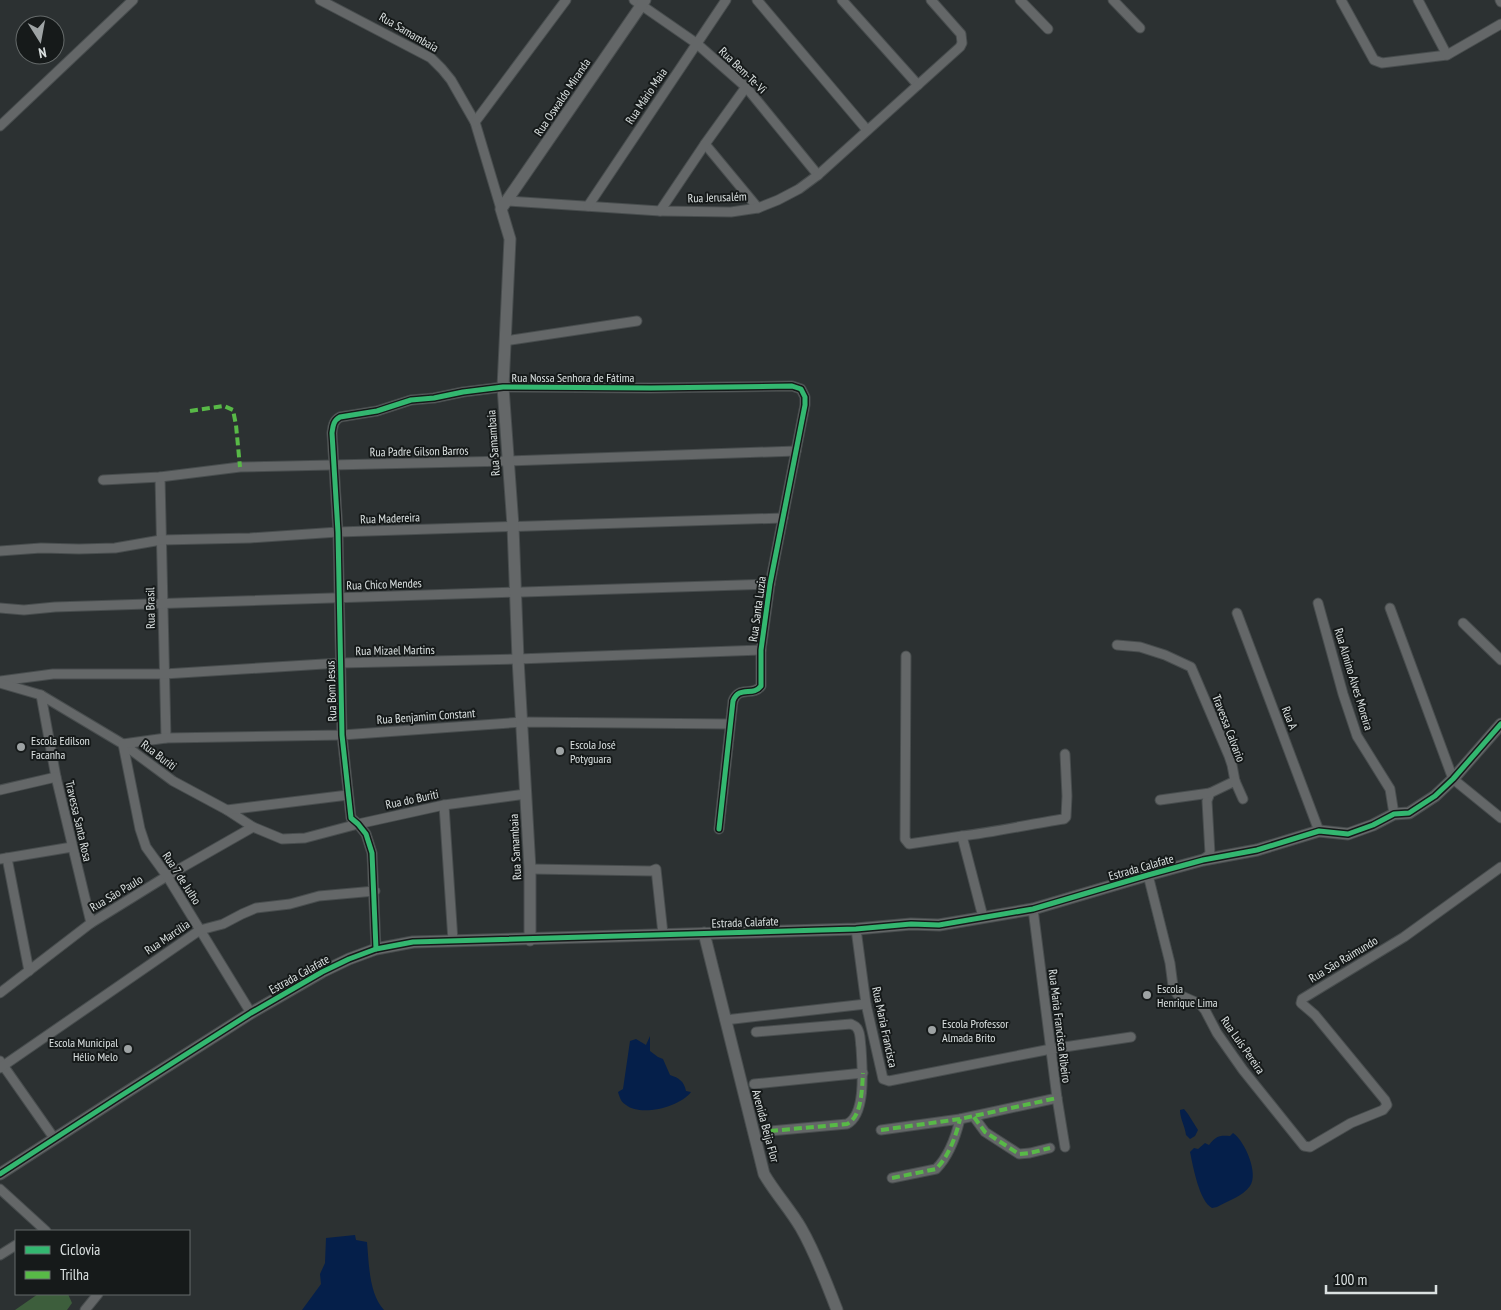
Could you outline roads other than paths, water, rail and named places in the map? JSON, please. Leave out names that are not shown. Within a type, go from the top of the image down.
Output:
[{"type":"street","points":[[0,126],[133,0]]},
{"type":"street","name":"Rua Samambaia","points":[[320,0],[431,58],[442,69],[451,80],[475,122],[504,205],[510,239],[503,387],[514,526],[518,660],[530,869],[530,940]]},
{"type":"street","points":[[475,122],[566,0]]},
{"type":"street","name":"Rua Mário Maia","points":[[588,206],[726,0]]},
{"type":"street","points":[[757,0],[867,130]]},
{"type":"street","points":[[842,0],[918,85]]},
{"type":"street","name":"Rua Jerusalém","points":[[504,205],[588,206],[660,211],[731,212],[758,208],[778,200],[818,176],[960,47],[962,43],[961,34],[931,0]]},
{"type":"street","points":[[1020,0],[1048,29]]},
{"type":"street","points":[[1113,0],[1140,28]]},
{"type":"street","points":[[1341,0],[1374,60],[1382,63],[1447,55],[1501,24]]},
{"type":"street","points":[[1418,0],[1447,55]]},
{"type":"street","name":"Rua Bem-Te-Vi","points":[[641,2],[696,43],[746,87],[818,176]]},
{"type":"street","name":"Rua Oswaldo Miranda","points":[[504,205],[641,2]]},
{"type":"street","points":[[660,211],[746,87]]},
{"type":"street","points":[[705,144],[758,208]]},
{"type":"street","points":[[505,341],[637,321]]},
{"type":"street","name":"Rua Nossa Senhora de Fátima","points":[[333,424],[340,417],[377,411],[411,400],[503,387],[651,388],[792,386],[801,389],[805,397],[805,405]]},
{"type":"street","name":"Rua Santa Luzia","points":[[719,829],[733,701],[739,693],[756,690],[761,686],[761,650],[770,584],[805,405]]},
{"type":"street","name":"Rua Bom Jesus","points":[[333,424],[338,532],[342,735],[351,818],[358,824],[369,841],[372,853],[376,949]]},
{"type":"street","name":"Rua Padre Gilson Barros","points":[[103,480],[160,477],[240,466],[508,461],[796,451]]},
{"type":"street","name":"Rua Brasil","points":[[160,477],[166,738]]},
{"type":"street","name":"Rua Madereira","points":[[0,551],[41,548],[115,548],[161,540],[250,538],[338,532],[783,518]]},
{"type":"street","name":"Rua Chico Mendes","points":[[0,608],[24,610],[55,607],[770,584]]},
{"type":"street","name":"Rua Almino Alves Moreira","points":[[1318,603],[1357,736],[1390,789],[1394,814]]},
{"type":"street","points":[[1390,608],[1453,779],[1501,818]]},
{"type":"street","name":"Rua A","points":[[1237,613],[1319,831]]},
{"type":"street","points":[[1463,623],[1501,660]]},
{"type":"street","name":"Travessa Calvario","points":[[1117,645],[1140,647],[1166,655],[1191,667],[1229,756],[1234,781],[1210,793],[1160,800]]},
{"type":"street","name":"Rua Mizael Martins","points":[[0,682],[53,674],[164,674],[340,663],[518,660],[761,650]]},
{"type":"street","points":[[906,656],[905,837],[909,844],[985,834],[1008,828],[1064,819],[1066,817],[1067,796],[1065,754]]},
{"type":"street","name":"Rua Buriti","points":[[0,682],[41,695],[124,744],[173,781],[227,810],[253,827],[282,839],[305,838]]},
{"type":"street","name":"Travessa Santa Rosa","points":[[41,695],[56,777],[91,923]]},
{"type":"street","name":"Rua Benjamim Constant","points":[[124,744],[166,738],[342,735],[523,722],[730,724]]},
{"type":"street","name":"Estrada Calafate","points":[[0,1174],[251,1013],[322,972],[376,949],[413,942],[856,929],[910,924],[939,925],[1033,909],[1148,875],[1204,860],[1257,850],[1319,831],[1348,834],[1373,825],[1394,814],[1409,813],[1435,796],[1453,779],[1501,724]]},
{"type":"street","name":"Rua 7 de Julho","points":[[124,744],[140,829],[146,847],[167,876],[251,1013]]},
{"type":"street","points":[[0,790],[56,777]]},
{"type":"street","points":[[1234,781],[1243,799]]},
{"type":"street","points":[[1204,860],[1210,854],[1207,801],[1210,793]]},
{"type":"street","name":"Rua do Buriti","points":[[305,838],[444,804],[526,794]]},
{"type":"street","points":[[227,810],[348,795]]},
{"type":"street","points":[[444,804],[453,941]]},
{"type":"street","name":"Rua São Paulo","points":[[0,992],[91,923],[167,876],[253,827]]},
{"type":"street","points":[[962,836],[983,917]]},
{"type":"street","points":[[29,971],[3,858],[72,847]]},
{"type":"street","name":"Rua São Raimundo","points":[[1304,1146],[1310,1147],[1351,1123],[1383,1110],[1386,1108],[1386,1102],[1315,1015],[1301,1003],[1302,999],[1404,937],[1501,867]]},
{"type":"street","points":[[530,869],[651,871],[656,869],[663,934]]},
{"type":"street","name":"Rua Luís Pereira","points":[[1148,875],[1170,963],[1173,986],[1177,994],[1200,1004],[1217,1033],[1243,1070],[1304,1146]]},
{"type":"street","name":"Rua Marcília","points":[[1,1065],[200,930],[224,924],[256,908],[290,904],[319,896],[375,892]]},
{"type":"street","name":"Rua Maria Francisca Ribeiro","points":[[1033,909],[1057,1098],[1065,1146]]},
{"type":"street","name":"Rua Maria Francisca","points":[[856,929],[866,1004],[883,1079],[889,1081],[1051,1049]]},
{"type":"street","name":"Avenida Beija Flor","points":[[704,934],[764,1174],[801,1227],[816,1255],[837,1310]]},
{"type":"street","points":[[725,1020],[866,1004]]},
{"type":"street","points":[[804,1011],[804,1028]]},
{"type":"street","points":[[756,1032],[851,1024],[856,1026],[860,1038],[863,1073],[860,1101],[855,1117],[851,1122],[847,1124],[770,1131]]},
{"type":"street","points":[[1051,1049],[1131,1037]]},
{"type":"street","points":[[1,1065],[54,1138]]},
{"type":"street","points":[[754,1084],[863,1073]]},
{"type":"street","points":[[881,1130],[974,1117],[1057,1098]]},
{"type":"street","points":[[974,1117],[984,1132],[1018,1154],[1050,1148]]},
{"type":"street","points":[[892,1178],[936,1169],[941,1164],[953,1142],[960,1119]]},
{"type":"street","points":[[0,1189],[42,1230]]},
{"type":"street","points":[[0,1255],[15,1246]]},
{"type":"street","points":[[85,1310],[97,1295]]},
{"type":"water","points":[[650,1036],[650,1051],[663,1059],[670,1075],[681,1080],[686,1091],[691,1092],[678,1102],[660,1109],[633,1109],[624,1104],[618,1092],[623,1089],[630,1041],[636,1039],[646,1045]]},
{"type":"water","points":[[1184,1109],[1198,1130],[1195,1136],[1190,1139],[1186,1135],[1181,1116],[1180,1110]]},
{"type":"water","points":[[1233,1133],[1238,1137],[1246,1150],[1252,1166],[1252,1181],[1247,1190],[1212,1208],[1207,1204],[1200,1191],[1190,1152],[1194,1148],[1198,1149],[1205,1143],[1209,1145],[1218,1137],[1230,1136]]},
{"type":"water","points":[[355,1235],[356,1240],[367,1242],[369,1269],[375,1296],[384,1310],[302,1310],[321,1284],[320,1274],[325,1263],[326,1238]]},
{"type":"place","name":"Escola Edilson Facanha","points":[[21,747]]},
{"type":"place","name":"Escola José Potyguara","points":[[560,751]]},
{"type":"place","name":"Escola Henrique Lima","points":[[1147,995]]},
{"type":"place","name":"Escola Professor Almada Brito","points":[[932,1030]]},
{"type":"place","name":"Escola Municipal Hélio Melo","points":[[128,1049]]}]
